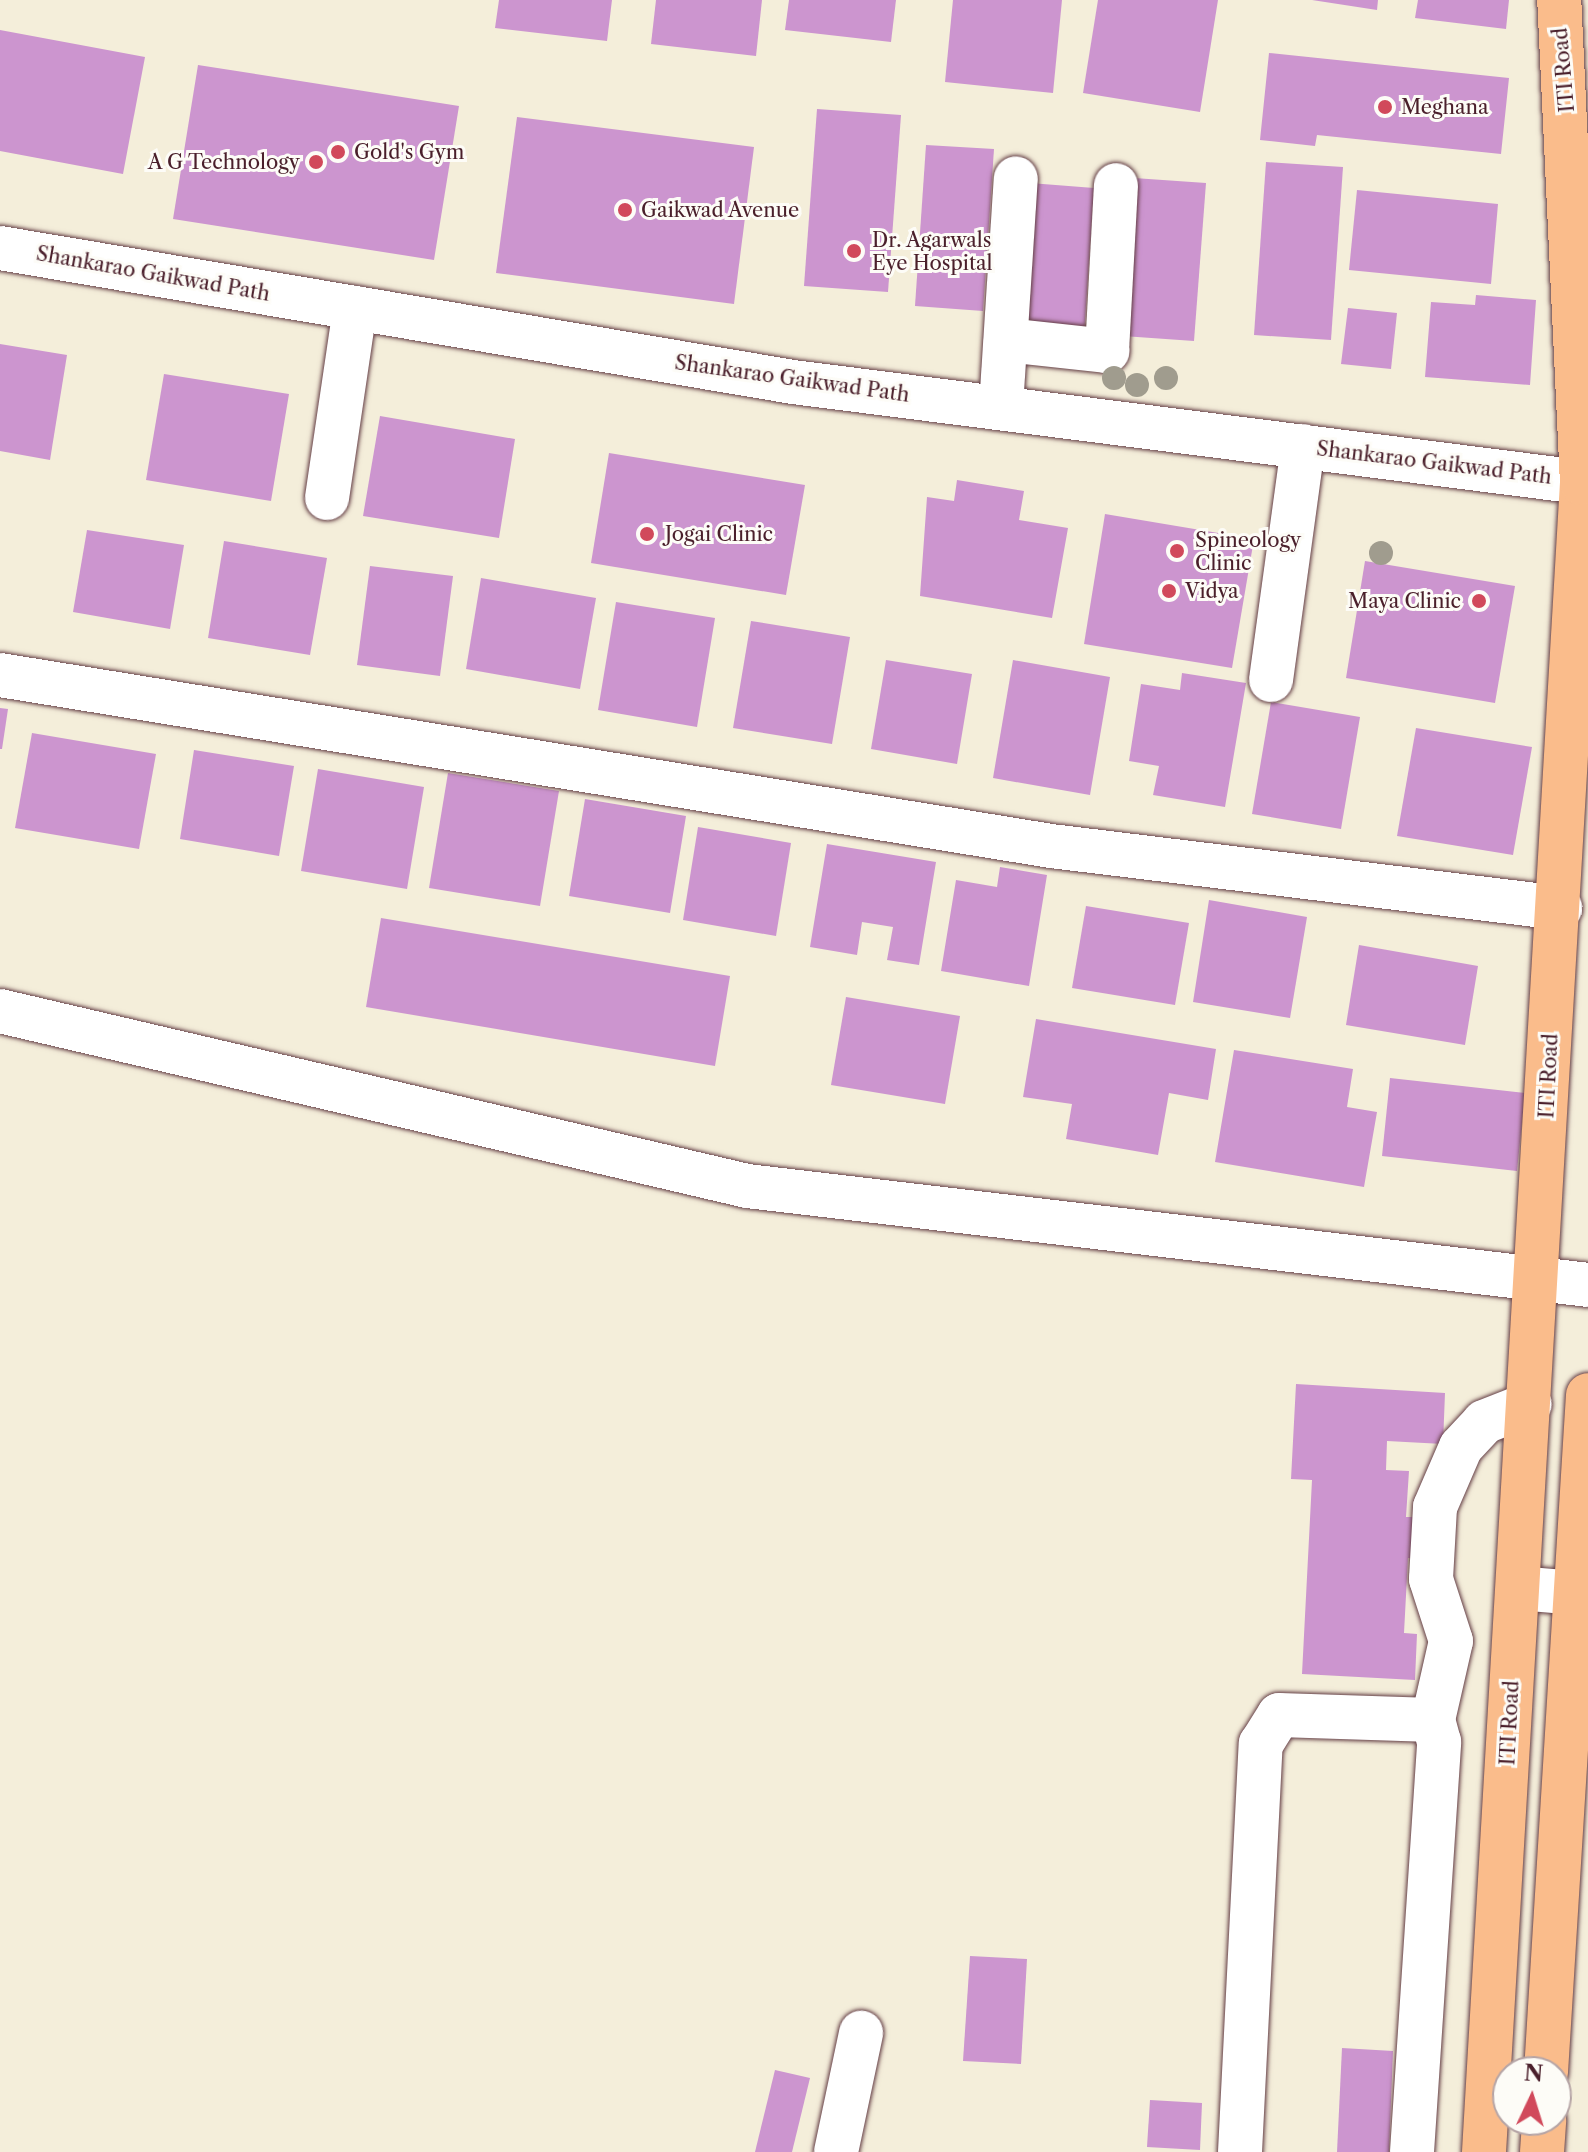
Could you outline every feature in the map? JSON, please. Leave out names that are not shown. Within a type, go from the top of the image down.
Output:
[{"type":"main road","name":"ITI Road","points":[[1484,2152],[1585,483],[1573,178],[1559,0]]},
{"type":"main road","points":[[1547,2056],[1582,1594],[1588,1395]]},
{"type":"street","points":[[1001,407],[1016,178]]},
{"type":"street","points":[[1006,340],[1107,351],[1116,185]]},
{"type":"street","name":"Shankarao Gaikwad Path","points":[[0,248],[793,382],[1585,483]]},
{"type":"street","points":[[327,498],[355,308]]},
{"type":"street","points":[[1271,680],[1303,446]]},
{"type":"street","points":[[0,675],[1051,846],[1560,908]]},
{"type":"street","points":[[0,1011],[747,1186],[1588,1285]]},
{"type":"street","points":[[1412,2152],[1439,1742],[1433,1720],[1451,1641],[1431,1579],[1435,1507],[1468,1438],[1484,1422],[1530,1404]]},
{"type":"street","points":[[1518,1588],[1582,1594]]},
{"type":"street","points":[[1240,2152],[1261,1744],[1279,1715],[1433,1720]]},
{"type":"street","points":[[836,2152],[861,2033]]},
{"type":"building","points":[[499,0],[612,0],[607,41],[495,28]]},
{"type":"building","points":[[656,0],[762,0],[756,56],[651,44]]},
{"type":"building","points":[[789,0],[896,0],[891,42],[785,30]]},
{"type":"building","points":[[953,0],[1062,0],[1053,93],[945,82]]},
{"type":"building","points":[[1098,0],[1218,0],[1200,112],[1083,93]]},
{"type":"building","points":[[1312,0],[1378,0],[1377,10]]},
{"type":"building","points":[[1418,0],[1509,0],[1506,29],[1415,18]]},
{"type":"building","points":[[0,30],[145,57],[123,174],[0,151]]},
{"type":"building","name":"Meghana","points":[[1269,53],[1509,78],[1501,154],[1317,135],[1315,146],[1260,140]]},
{"type":"building","name":"A G Technology","points":[[198,65],[459,106],[434,260],[173,219]]},
{"type":"building","points":[[817,109],[901,115],[888,292],[804,286]]},
{"type":"building","name":"Gaikwad Avenue","points":[[517,117],[754,147],[734,304],[496,273]]},
{"type":"building","points":[[926,145],[994,149],[983,311],[915,306]]},
{"type":"building","points":[[1266,162],[1343,167],[1331,340],[1254,335]]},
{"type":"building","points":[[1134,178],[1206,183],[1194,341],[1123,336]]},
{"type":"building","points":[[1030,183],[1094,188],[1084,335],[1020,331]]},
{"type":"building","points":[[1357,190],[1498,204],[1491,284],[1349,270]]},
{"type":"building","points":[[1476,295],[1536,300],[1530,385],[1425,377],[1431,302],[1475,305]]},
{"type":"building","points":[[1348,308],[1397,313],[1391,369],[1341,364]]},
{"type":"building","points":[[0,344],[67,355],[50,460],[0,451]]},
{"type":"building","points":[[164,374],[289,394],[271,501],[146,480]]},
{"type":"building","points":[[380,416],[515,439],[499,538],[363,516]]},
{"type":"building","points":[[609,453],[805,485],[786,595],[591,563]]},
{"type":"building","points":[[957,480],[1024,491],[1019,520],[1068,528],[1052,618],[920,596],[927,497],[954,501]]},
{"type":"building","name":"Vidya","points":[[1105,514],[1254,539],[1232,668],[1084,644]]},
{"type":"building","points":[[87,530],[184,545],[170,629],[73,612]]},
{"type":"building","points":[[224,541],[327,558],[310,655],[208,638]]},
{"type":"building","points":[[1365,561],[1515,586],[1495,703],[1346,678]]},
{"type":"building","points":[[370,566],[453,576],[440,676],[357,665]]},
{"type":"building","points":[[481,578],[596,598],[580,689],[466,669]]},
{"type":"building","points":[[616,602],[715,618],[697,727],[598,710]]},
{"type":"building","points":[[751,621],[850,637],[832,744],[733,728]]},
{"type":"building","points":[[886,660],[972,674],[957,764],[871,749]]},
{"type":"building","points":[[1013,660],[1110,677],[1090,795],[993,778]]},
{"type":"building","points":[[1182,673],[1246,683],[1225,807],[1153,795],[1159,766],[1129,761],[1141,684],[1180,690]]},
{"type":"building","points":[[1271,702],[1360,717],[1341,829],[1252,814]]},
{"type":"building","points":[[0,708],[8,709],[2,749],[0,749]]},
{"type":"building","points":[[1416,728],[1532,747],[1513,855],[1397,836]]},
{"type":"building","points":[[32,733],[156,754],[139,849],[15,828]]},
{"type":"building","points":[[194,750],[294,766],[279,856],[180,839]]},
{"type":"building","points":[[318,769],[424,787],[407,889],[301,871]]},
{"type":"building","points":[[448,773],[559,791],[540,906],[429,888]]},
{"type":"building","points":[[585,799],[686,816],[670,913],[569,896]]},
{"type":"building","points":[[698,827],[791,843],[776,936],[683,920]]},
{"type":"building","points":[[827,844],[936,862],[919,965],[887,960],[893,927],[862,922],[857,955],[810,947]]},
{"type":"building","points":[[1000,867],[1047,875],[1029,986],[941,971],[956,880],[997,887]]},
{"type":"building","points":[[1209,900],[1307,917],[1290,1018],[1193,1002]]},
{"type":"building","points":[[1086,906],[1189,923],[1175,1005],[1072,988]]},
{"type":"building","points":[[381,918],[730,976],[715,1066],[366,1007]]},
{"type":"building","points":[[1359,945],[1478,966],[1465,1045],[1346,1025]]},
{"type":"building","points":[[846,997],[960,1016],[945,1104],[831,1085]]},
{"type":"building","points":[[1036,1019],[1216,1049],[1208,1100],[1169,1093],[1158,1155],[1066,1139],[1072,1104],[1023,1097]]},
{"type":"building","points":[[1234,1050],[1353,1069],[1347,1107],[1377,1112],[1364,1187],[1215,1162]]},
{"type":"building","points":[[1390,1078],[1525,1093],[1517,1171],[1382,1156]]},
{"type":"building","points":[[1296,1384],[1445,1393],[1443,1444],[1387,1441],[1386,1470],[1409,1471],[1406,1517],[1423,1517],[1421,1559],[1408,1558],[1404,1633],[1417,1634],[1415,1680],[1302,1674],[1312,1480],[1291,1479]]},
{"type":"building","points":[[970,1956],[1027,1959],[1021,2064],[963,2061]]},
{"type":"building","points":[[1342,2048],[1393,2051],[1389,2152],[1337,2152]]},
{"type":"building","points":[[775,2070],[810,2078],[792,2152],[755,2152]]},
{"type":"building","points":[[1150,2100],[1202,2103],[1200,2150],[1147,2147]]},
{"type":"place","name":"Meghana","points":[[1385,107]]},
{"type":"place","name":"Gold's Gym","points":[[338,152]]},
{"type":"place","name":"A G Technology","points":[[316,162]]},
{"type":"place","name":"Gaikwad Avenue","points":[[625,210]]},
{"type":"place","name":"Dr. Agarwals Eye Hospital","points":[[854,251]]},
{"type":"place","name":"Jogai Clinic","points":[[647,534]]},
{"type":"place","name":"Spineology Clinic","points":[[1177,551]]},
{"type":"place","name":"Vidya","points":[[1169,591]]},
{"type":"place","name":"Maya Clinic","points":[[1479,601]]}]
